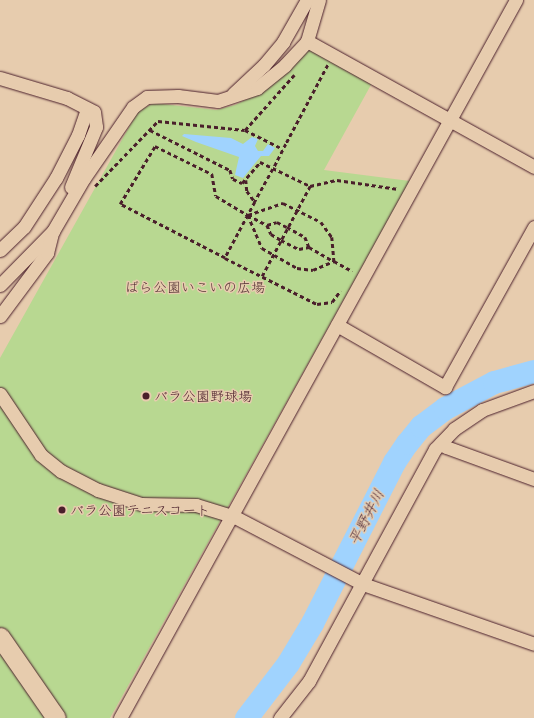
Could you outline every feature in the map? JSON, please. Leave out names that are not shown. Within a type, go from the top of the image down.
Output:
[{"type":"highway","points":[[0,637],[56,718]]},
{"type":"street","points":[[230,96],[264,65],[283,42],[306,0]]},
{"type":"street","points":[[0,285],[53,231],[84,178],[133,107],[147,97],[178,96],[218,101],[257,88],[285,65],[307,41],[320,0]]},
{"type":"street","points":[[120,718],[233,516],[516,0]]},
{"type":"street","points":[[307,41],[534,167]]},
{"type":"street","points":[[0,78],[67,98],[94,112],[96,127],[68,193],[63,215]]},
{"type":"street","points":[[0,250],[24,227],[56,178],[78,135],[87,109]]},
{"type":"street","points":[[337,325],[446,387],[534,227]]},
{"type":"street","points":[[0,316],[47,253],[53,231]]},
{"type":"street","points":[[280,718],[309,681],[360,583],[415,483],[440,443],[454,429],[482,410],[534,391]]},
{"type":"street","points":[[0,394],[41,455],[61,471],[98,490],[141,504],[196,505],[233,516],[332,570],[360,583],[534,644]]},
{"type":"street","points":[[440,443],[446,447],[534,479]]},
{"type":"path","points":[[225,258],[333,56]]},
{"type":"path","points":[[245,130],[300,69]]},
{"type":"path","points":[[93,188],[158,121],[245,130],[283,149]]},
{"type":"path","points":[[150,130],[230,170],[233,179],[242,183],[260,162],[310,186],[337,180],[397,189],[412,188]]},
{"type":"path","points":[[309,246],[299,249],[271,234],[267,225],[216,196],[212,174],[155,146],[120,204],[317,304],[332,302],[343,284]]},
{"type":"path","points":[[246,180],[247,191],[255,202]]},
{"type":"path","points":[[262,276],[310,186]]},
{"type":"path","points":[[393,196],[397,189]]},
{"type":"path","points":[[248,215],[283,203],[320,222],[332,237],[334,261]]},
{"type":"path","points":[[248,215],[262,248],[297,268],[313,270],[334,261]]},
{"type":"path","points":[[267,225],[277,222],[287,227],[305,237],[309,246],[363,278]]},
{"type":"path","points":[[347,277],[355,264]]},
{"type":"green space","name":"ばら公園いこいの広場","points":[[307,46],[372,83],[324,170],[410,181],[110,718],[0,718],[0,358],[138,111],[154,103],[216,110],[235,105],[251,97]]},
{"type":"water","points":[[184,134],[231,138],[243,144],[252,137],[258,139],[255,146],[258,151],[263,151],[268,144],[275,148],[269,156],[261,156],[243,178],[235,175],[239,157],[182,136]]},
{"type":"waterway","name":"平野井川","points":[[246,718],[288,663],[312,623],[394,462],[421,426],[445,408],[494,382],[534,371]]},
{"type":"place","name":"バラ公園野球場","points":[[146,396]]},
{"type":"place","name":"バラ公園テニスコート","points":[[62,510]]}]
